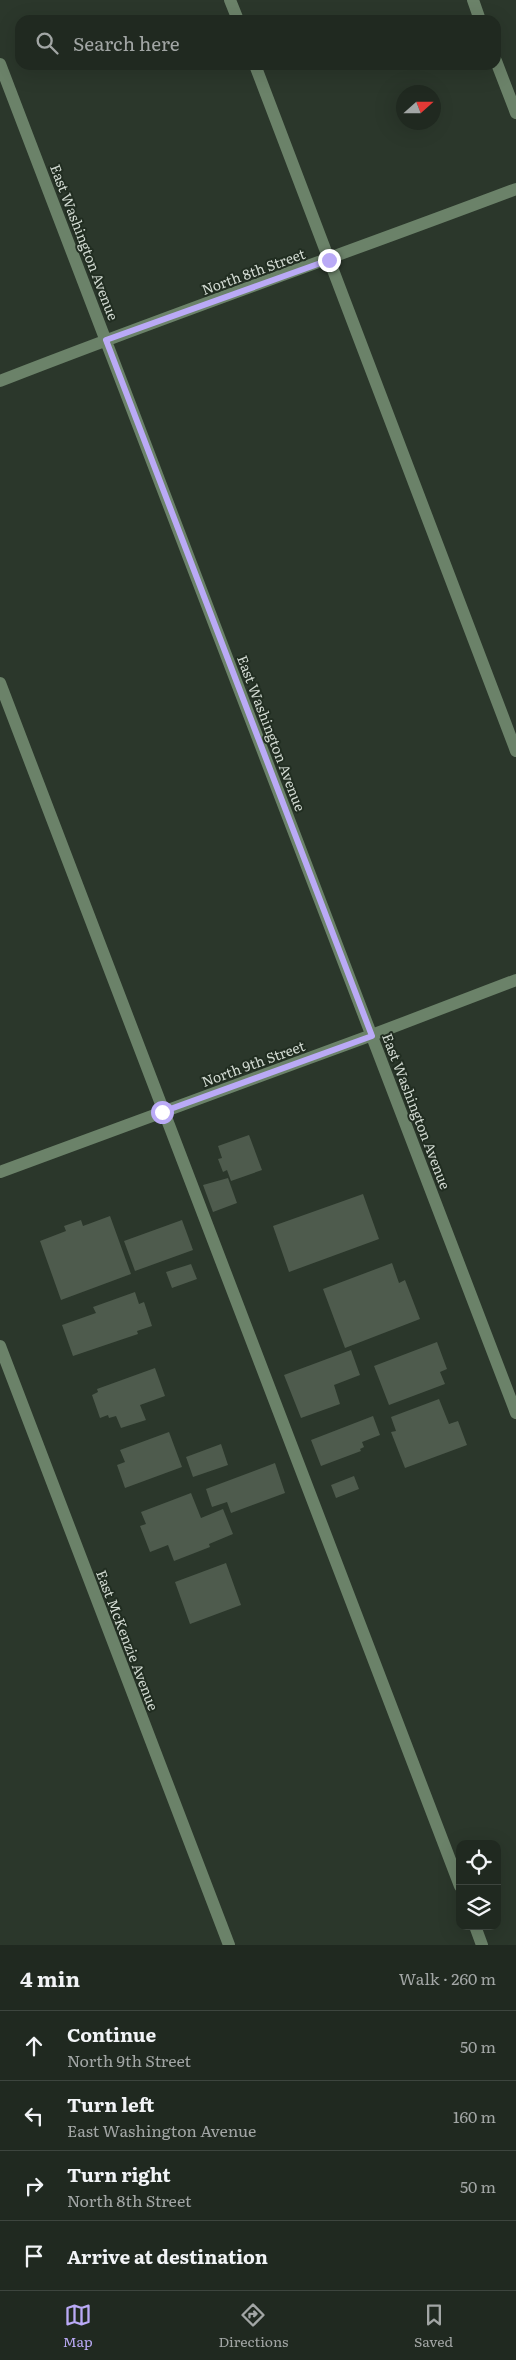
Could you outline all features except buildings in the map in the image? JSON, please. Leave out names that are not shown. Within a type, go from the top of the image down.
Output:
[{"type":"street","points":[[230,0],[236,15]]},
{"type":"street","points":[[473,0],[478,15]]},
{"type":"street","name":"East Washington Avenue","points":[[0,64],[516,1413]]},
{"type":"street","points":[[257,70],[516,751]]},
{"type":"street","points":[[499,70],[516,113]]},
{"type":"street","name":"North 8th Street","points":[[0,381],[516,189]]},
{"type":"street","points":[[0,684],[162,1112],[460,1885]]},
{"type":"street","name":"North 9th Street","points":[[0,1172],[372,1036],[516,980]]},
{"type":"street","name":"East McKenzie Avenue","points":[[0,1346],[229,1945]]},
{"type":"street","points":[[476,1930],[482,1945]]},
{"type":"route","points":[[162,1112],[372,1036],[106,340],[329,260]]}]
